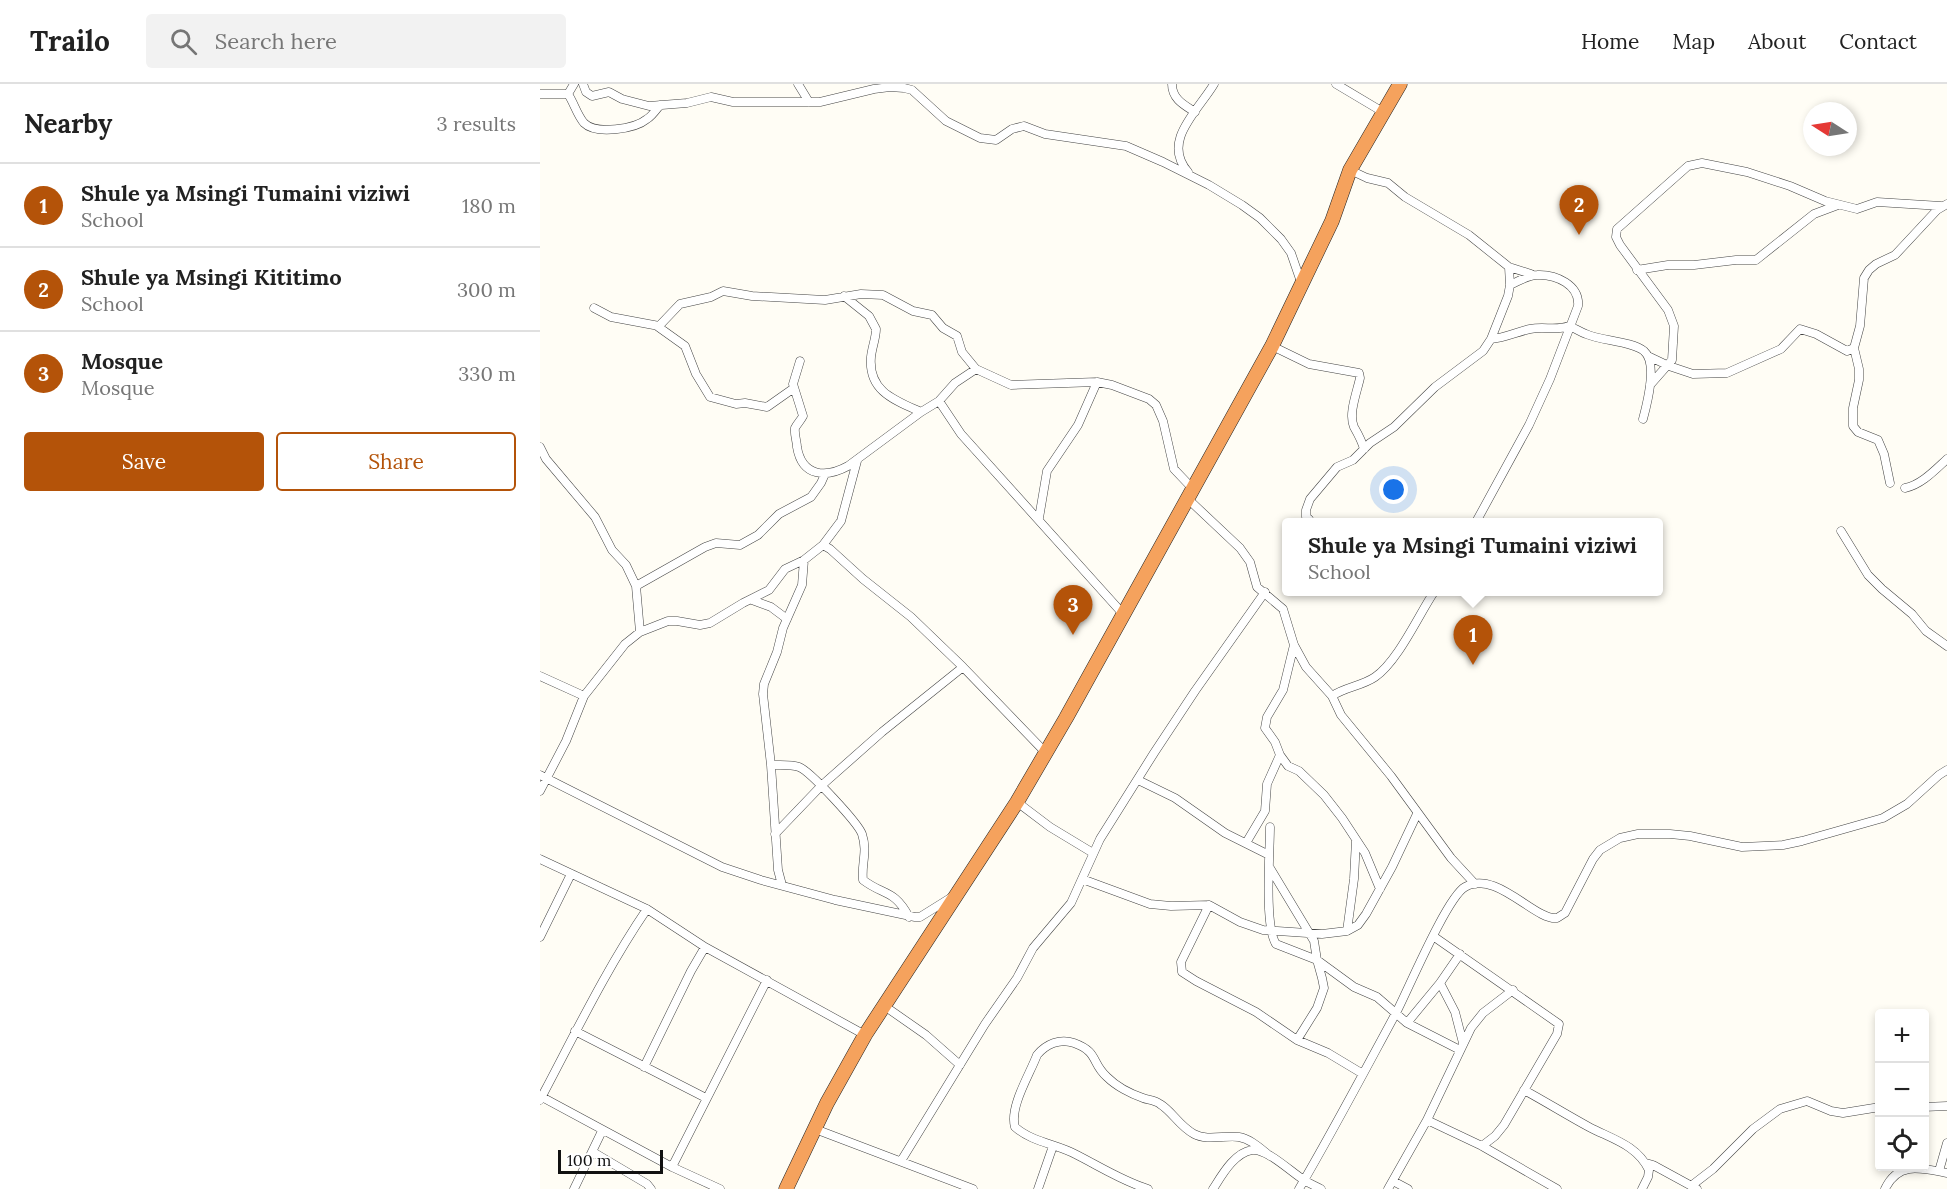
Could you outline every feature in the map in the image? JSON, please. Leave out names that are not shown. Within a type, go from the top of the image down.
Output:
[{"type":"highway","points":[[786,1189],[865,1035],[1017,802],[1124,615],[1272,346],[1332,221],[1350,170],[1400,84]]},
{"type":"street","points":[[568,94],[574,84]]},
{"type":"street","points":[[582,84],[586,92],[592,96],[609,92],[642,106],[687,103],[711,97],[734,102],[828,101],[884,87],[906,86],[946,121],[980,138],[994,141],[1012,129],[1024,126],[1046,134],[1126,146],[1191,175],[1242,205],[1271,228],[1291,253],[1302,284]]},
{"type":"street","points":[[798,84],[808,102]]},
{"type":"street","points":[[1172,84],[1172,90],[1179,101],[1195,112]]},
{"type":"street","points":[[1191,175],[1181,160],[1177,144],[1184,128],[1214,84]]},
{"type":"street","points":[[1336,84],[1383,112]]},
{"type":"street","points":[[540,94],[568,94]]},
{"type":"street","points":[[568,94],[584,122],[600,130],[631,127],[646,121],[660,105]]},
{"type":"street","points":[[1650,385],[1669,366],[1673,354],[1674,326],[1672,318],[1659,297],[1637,270],[1616,237],[1617,229],[1688,166],[1702,163],[1747,172],[1838,205],[1861,209],[1877,202],[1944,205]]},
{"type":"street","points":[[1350,170],[1367,178],[1388,183],[1469,235],[1509,267],[1536,275],[1547,275],[1565,282],[1576,293],[1578,306],[1550,379],[1529,425],[1478,518]]},
{"type":"street","points":[[1637,270],[1668,265],[1756,260],[1814,214],[1838,205]]},
{"type":"street","points":[[1890,483],[1884,454],[1878,440],[1858,432],[1853,426],[1853,408],[1859,380],[1854,348],[1861,318],[1864,278],[1876,264],[1895,255],[1944,205]]},
{"type":"street","points":[[1308,518],[1305,514],[1308,505],[1337,466],[1353,460],[1394,427],[1435,387],[1476,357],[1491,339],[1510,285],[1509,267]]},
{"type":"street","points":[[1510,285],[1536,275]]},
{"type":"street","points":[[657,326],[680,304],[711,297],[723,291],[752,296],[825,300],[844,296],[883,295],[913,311],[932,315],[943,328],[957,336],[962,352],[976,369],[1011,385],[1097,382],[1140,395],[1156,405],[1163,421],[1174,469],[1190,494],[1240,548],[1250,562],[1257,587],[1283,609],[1294,645],[1306,667],[1332,696],[1346,721],[1391,776],[1451,858],[1475,884]]},
{"type":"street","points":[[844,296],[869,316],[876,328],[871,368],[877,386],[921,412]]},
{"type":"street","points":[[594,308],[611,317],[657,326],[685,346],[696,374],[710,397],[736,404],[745,403],[767,407],[794,388]]},
{"type":"street","points":[[1491,339],[1505,338],[1532,328],[1560,329],[1569,326],[1587,335],[1638,348],[1648,356],[1669,366],[1693,374],[1727,373],[1781,349],[1800,329],[1816,334],[1847,351],[1854,348]]},
{"type":"street","points":[[1272,346],[1309,364],[1359,372],[1360,378],[1353,415],[1354,426],[1364,449]]},
{"type":"street","points":[[1643,419],[1650,385],[1648,356]]},
{"type":"street","points":[[800,361],[794,379],[794,388],[799,398],[802,416],[795,429],[798,453],[808,469],[825,474],[840,471],[857,461],[939,401],[955,383],[976,369]]},
{"type":"street","points":[[1039,518],[1047,471],[1078,424],[1097,382]]},
{"type":"street","points":[[939,401],[961,434],[1124,615]]},
{"type":"street","points":[[540,447],[546,459],[595,517],[612,550],[626,566],[636,586],[640,632]]},
{"type":"street","points":[[1905,488],[1912,487],[1947,459]]},
{"type":"street","points":[[540,791],[543,777],[566,741],[584,696],[625,644],[640,632],[668,621],[705,625],[769,590],[785,569],[804,560],[823,545],[841,521],[857,461]]},
{"type":"street","points":[[636,586],[705,547],[716,543],[740,545],[758,535],[779,514],[811,497],[825,474]]},
{"type":"street","points":[[1841,531],[1868,575],[1912,614],[1926,631],[1947,646]]},
{"type":"street","points":[[823,545],[911,617],[1046,753]]},
{"type":"street","points":[[782,885],[778,870],[771,765],[763,694],[764,684],[787,619],[802,585],[804,560]]},
{"type":"street","points":[[901,1161],[1040,938],[1071,903],[1093,852],[1194,692],[1265,592]]},
{"type":"street","points":[[1332,696],[1382,672],[1392,661],[1431,596]]},
{"type":"street","points":[[752,600],[771,607],[787,619]]},
{"type":"street","points":[[1294,645],[1283,690],[1267,717],[1265,728],[1288,766],[1299,771],[1324,795],[1355,838],[1369,860],[1380,889]]},
{"type":"street","points":[[775,834],[821,786],[882,732],[963,667]]},
{"type":"street","points":[[540,676],[584,696]]},
{"type":"street","points":[[1246,843],[1264,811],[1267,784],[1280,755]]},
{"type":"street","points":[[771,765],[798,766],[808,772],[821,786],[861,832],[865,851],[863,880],[894,897],[902,904],[909,917]]},
{"type":"street","points":[[1299,1189],[1395,1014],[1433,936],[1457,894],[1465,887],[1475,884],[1499,888],[1550,917],[1558,918],[1565,914],[1593,859],[1600,850],[1620,838],[1638,834],[1670,834],[1742,847],[1802,841],[1883,818],[1907,804],[1947,770]]},
{"type":"street","points":[[543,777],[722,867],[782,885],[909,917],[920,917],[956,894]]},
{"type":"street","points":[[1138,780],[1174,798],[1225,833],[1269,855]]},
{"type":"street","points":[[1017,802],[1050,827],[1093,852]]},
{"type":"street","points":[[1082,879],[1150,904],[1161,906],[1209,905],[1247,925],[1271,932],[1329,934],[1347,931],[1358,925],[1366,915],[1417,814]]},
{"type":"street","points":[[1270,826],[1271,932],[1276,944],[1316,956],[1354,987],[1377,997],[1407,1023],[1461,1047]]},
{"type":"street","points":[[1347,931],[1354,879],[1355,838]]},
{"type":"street","points":[[540,859],[647,909],[705,947],[865,1035]]},
{"type":"street","points":[[1269,867],[1310,932],[1324,988],[1317,1008],[1297,1040]]},
{"type":"street","points":[[540,937],[571,874]]},
{"type":"street","points":[[1209,905],[1181,962],[1182,972],[1256,1012],[1297,1040],[1328,1053],[1363,1074]]},
{"type":"street","points":[[647,909],[630,934],[575,1030],[541,1098],[672,1167],[720,1189]]},
{"type":"street","points":[[1316,956],[1329,934]]},
{"type":"street","points":[[1433,936],[1513,990],[1558,1024],[1557,1034],[1524,1090],[1495,1136],[1482,1146]]},
{"type":"street","points":[[644,1066],[705,947]]},
{"type":"street","points":[[1407,1023],[1440,983],[1460,954]]},
{"type":"street","points":[[672,1167],[767,980]]},
{"type":"street","points":[[1440,983],[1455,1012],[1461,1047]]},
{"type":"street","points":[[1388,1189],[1427,1120],[1474,1023],[1483,1013],[1513,990]]},
{"type":"street","points":[[883,1005],[926,1035],[960,1065]]},
{"type":"street","points":[[575,1030],[706,1098]]},
{"type":"street","points":[[1148,1189],[1015,1127],[1013,1116],[1037,1055],[1042,1049],[1066,1041],[1083,1047],[1094,1055],[1102,1071],[1113,1082],[1139,1097],[1159,1103],[1175,1120],[1194,1134],[1211,1137],[1240,1137],[1256,1145],[1304,1180],[1321,1189]]},
{"type":"street","points":[[1524,1090],[1634,1150],[1649,1170],[1648,1178],[1642,1189]]},
{"type":"street","points":[[1646,1163],[1694,1188],[1753,1129],[1780,1109],[1807,1101],[1831,1111],[1843,1113],[1875,1108]]},
{"type":"street","points":[[1929,1107],[1947,1106]]},
{"type":"street","points":[[1427,1120],[1482,1146],[1557,1189]]},
{"type":"street","points":[[815,1129],[973,1189]]},
{"type":"street","points":[[574,1189],[602,1131]]},
{"type":"street","points":[[1885,1189],[1892,1175],[1899,1171],[1920,1169],[1943,1172],[1947,1143]]},
{"type":"street","points":[[1038,1189],[1053,1146]]},
{"type":"street","points":[[1214,1189],[1233,1160],[1241,1155],[1255,1150],[1270,1156]]},
{"type":"street","points":[[592,1152],[647,1184],[651,1189]]},
{"type":"street","points":[[1394,1181],[1408,1189]]},
{"type":"place","name":"Shule ya Msingi Kititimo","points":[[1579,235]]},
{"type":"place","name":"Mosque","points":[[1073,635]]},
{"type":"place","name":"Shule ya Msingi Tumaini viziwi","points":[[1473,665]]}]
